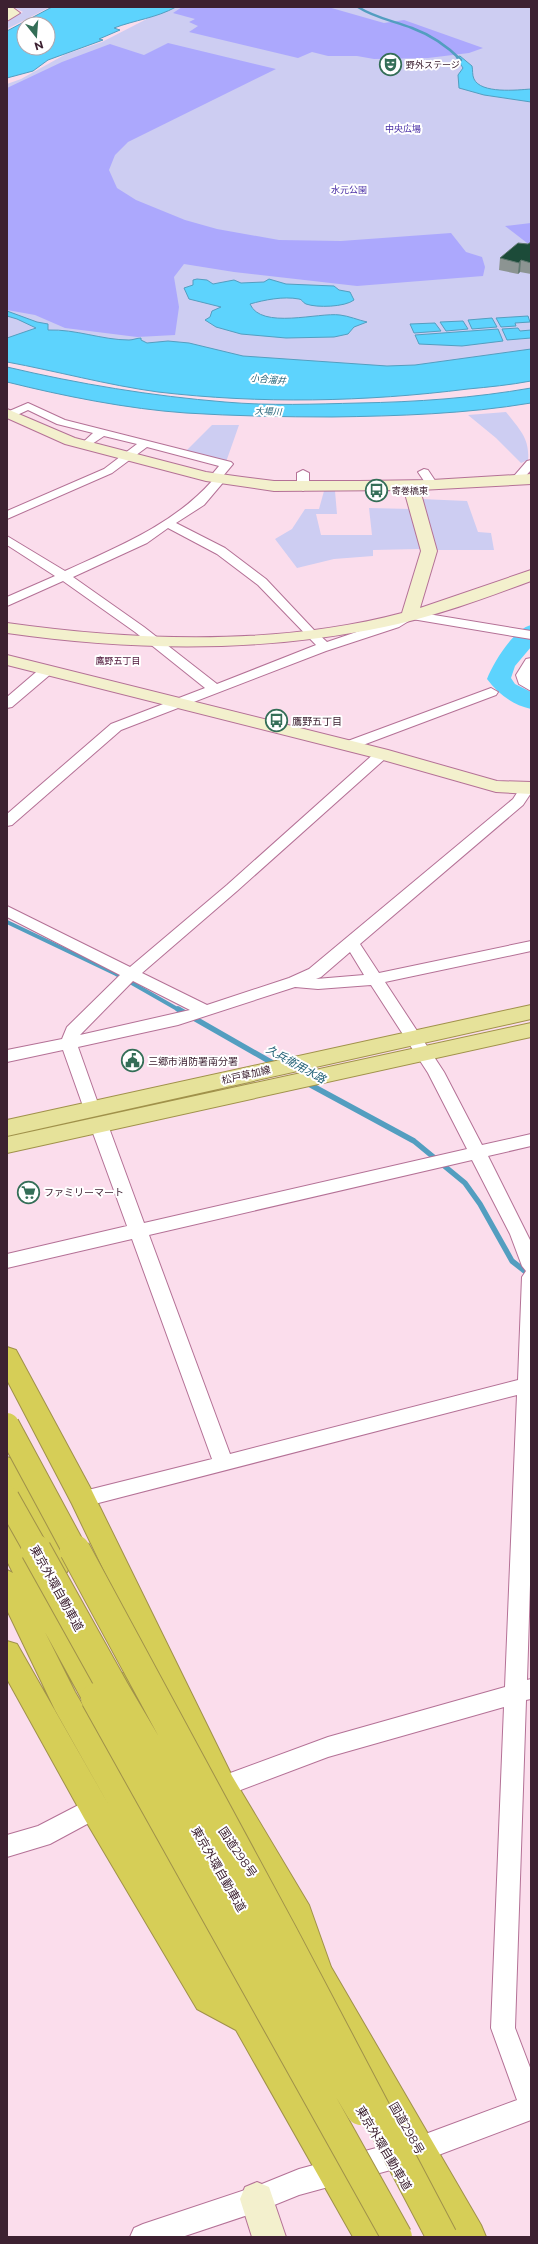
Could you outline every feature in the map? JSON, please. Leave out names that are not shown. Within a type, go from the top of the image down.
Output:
[{"type":"highway","points":[[7,1357],[83,1499],[222,1786],[298,1916],[318,1971]]},
{"type":"highway","points":[[7,1425],[287,1942],[442,2237]]},
{"type":"highway","name":"国道298号","points":[[7,1468],[110,1661],[318,1971],[469,2237]]},
{"type":"highway","name":"東京外環自動車道","points":[[7,1498],[118,1696],[276,1968],[437,2237]]},
{"type":"highway","name":"東京外環自動車道","points":[[7,1536],[396,2237]]},
{"type":"highway","points":[[7,1570],[61,1658],[96,1698]]},
{"type":"highway","points":[[7,1582],[65,1701],[372,2237]]},
{"type":"highway","points":[[7,1653],[94,1808],[208,1998],[247,2019]]},
{"type":"main road","name":"松戸草加線","points":[[420,1046],[531,1012]]},
{"type":"main road","name":"松戸草加線","points":[[7,1145],[96,1117],[420,1046],[531,1030]]},
{"type":"main road","name":"松戸草加線","points":[[7,1128],[96,1117]]},
{"type":"street","points":[[7,8],[15,13],[7,18]]},
{"type":"street","points":[[7,602],[143,540],[169,524],[200,502],[227,464],[61,422],[28,406],[10,417]]},
{"type":"street","points":[[10,417],[70,441],[217,478],[274,486],[303,480],[411,486],[525,478],[531,463]]},
{"type":"street","points":[[43,430],[61,422]]},
{"type":"street","points":[[86,445],[102,432]]},
{"type":"street","points":[[7,515],[108,471],[145,444]]},
{"type":"street","points":[[170,467],[185,454]]},
{"type":"street","points":[[424,472],[432,485]]},
{"type":"street","points":[[410,615],[429,551],[411,486]]},
{"type":"street","points":[[169,524],[221,550],[229,559],[262,582],[309,633],[325,646]]},
{"type":"street","points":[[7,540],[65,575],[157,642],[215,689]]},
{"type":"street","points":[[7,628],[68,637],[157,642],[222,641],[309,633],[365,625],[410,615],[477,596],[531,576]]},
{"type":"street","points":[[7,822],[116,727],[325,646],[394,624],[410,615],[531,634]]},
{"type":"street","points":[[7,660],[350,745],[496,786],[529,788]]},
{"type":"street","points":[[531,662],[523,675],[524,681],[531,687]]},
{"type":"street","points":[[7,704],[47,670]]},
{"type":"street","points":[[350,745],[491,692]]},
{"type":"street","points":[[224,1464],[137,1232],[69,1043],[73,1031],[118,985],[232,888],[382,754]]},
{"type":"street","points":[[7,1056],[178,1020],[295,982],[315,973],[352,944],[518,802],[529,788]]},
{"type":"street","points":[[7,911],[131,974],[201,1012]]},
{"type":"street","points":[[352,944],[420,1046],[478,1152],[525,1233],[531,1266]]},
{"type":"street","points":[[295,982],[318,984],[375,979],[531,946]]},
{"type":"street","points":[[7,1261],[531,1140]]},
{"type":"street","points":[[531,1282],[527,1385],[523,1692],[503,2028],[531,2104]]},
{"type":"street","points":[[83,1499],[527,1385]]},
{"type":"street","points":[[222,1786],[328,1747],[523,1692]]},
{"type":"street","points":[[7,1846],[42,1836],[94,1808]]},
{"type":"street","points":[[143,2237],[257,2199],[299,2182],[334,2171],[420,2149],[531,2107]]},
{"type":"street","points":[[257,2199],[270,2237]]},
{"type":"green space","points":[[13,7],[50,7],[32,16],[16,16],[16,24],[7,29],[7,21],[23,12]]},
{"type":"green space","name":"水元公園","points":[[170,7],[531,7],[531,360],[411,373],[7,343],[7,84],[21,79],[66,54],[102,42]]},
{"type":"green space","points":[[506,412],[523,434],[527,446],[528,460],[521,463],[496,438],[468,415]]},
{"type":"green space","points":[[212,425],[239,425],[226,462],[186,451]]},
{"type":"green space","points":[[324,491],[335,491],[337,514],[316,514],[321,535],[372,535],[369,508],[411,509],[420,549],[373,550],[373,556],[334,559],[297,568],[275,539],[292,529],[305,509],[319,509]]},
{"type":"green space","points":[[421,499],[467,501],[478,532],[491,533],[494,550],[437,550]]},
{"type":"shaded area","points":[[182,7],[328,7],[384,23],[404,20],[483,48],[469,53],[428,58],[374,59],[357,56],[328,56],[312,52],[298,58],[189,32],[198,26],[189,22],[195,19],[173,13]]},
{"type":"shaded area","points":[[168,43],[276,69],[128,142],[115,155],[109,170],[117,188],[136,200],[185,220],[217,229],[279,240],[341,241],[451,233],[466,252],[482,257],[485,267],[483,276],[357,286],[234,272],[184,264],[174,277],[179,307],[175,335],[137,337],[65,328],[35,315],[7,310],[7,88],[62,62],[110,44],[144,55]]},
{"type":"shaded area","points":[[531,223],[531,246],[505,226]]},
{"type":"water","points":[[52,7],[176,7],[161,14],[114,28],[120,30],[99,39],[103,40],[48,60],[33,71],[7,78],[7,31],[16,26],[16,56],[56,56],[56,16],[35,16]]},
{"type":"water","points":[[460,56],[472,66],[473,77],[478,84],[491,89],[500,90],[531,89],[531,102],[484,95],[459,88],[458,75],[463,68],[456,57]]},
{"type":"water","points":[[269,279],[286,284],[334,286],[339,290],[350,292],[354,300],[344,304],[331,306],[311,305],[300,299],[293,298],[280,298],[250,304],[256,312],[266,316],[278,318],[340,315],[367,322],[354,327],[348,334],[334,337],[286,338],[241,334],[216,327],[205,320],[210,317],[212,311],[221,307],[189,299],[184,288],[193,285],[193,280],[207,280],[213,284],[234,280],[241,283],[264,282]]},
{"type":"water","name":"小合溜井","points":[[7,311],[37,322],[48,324],[48,330],[69,331],[119,340],[141,338],[141,340],[147,343],[168,341],[189,343],[243,356],[387,366],[415,365],[531,349],[531,381],[500,386],[390,397],[352,399],[274,400],[196,396],[158,392],[120,386],[7,362],[7,338],[36,328],[7,316]]},
{"type":"water","points":[[528,316],[530,322],[515,323],[516,326],[501,327],[496,318]]},
{"type":"water","points":[[492,318],[497,327],[472,329],[468,320]]},
{"type":"water","points":[[463,321],[468,329],[446,331],[440,322]]},
{"type":"water","points":[[435,323],[441,331],[414,333],[410,324]]},
{"type":"water","points":[[518,328],[520,331],[531,330],[531,338],[507,340],[502,329]]},
{"type":"water","points":[[498,329],[503,341],[462,346],[419,344],[415,335]]},
{"type":"water","name":"大場川","points":[[7,367],[116,389],[242,403],[292,404],[402,402],[467,397],[531,388],[531,403],[482,410],[382,416],[277,417],[186,413],[96,401],[7,382]]},
{"type":"building","points":[[531,242],[531,263],[521,260],[519,263],[500,258],[518,243],[528,244]]},
{"type":"waterway","points":[[358,7],[378,17],[426,34],[450,50],[461,60]]},
{"type":"waterway","points":[[531,632],[504,665],[499,679],[507,689],[531,702]]},
{"type":"waterway","name":"久兵衛用水路","points":[[7,922],[116,974],[179,1010]]},
{"type":"waterway","name":"久兵衛用水路","points":[[178,1009],[276,1065]]},
{"type":"waterway","name":"久兵衛用水路","points":[[307,1083],[414,1141],[465,1183],[480,1204],[512,1261],[531,1276]]},
{"type":"place","name":"野外ステージ","points":[[391,64]]},
{"type":"place","name":"寄巻橋東","points":[[376,490]]},
{"type":"place","name":"鷹野五丁目","points":[[276,721]]},
{"type":"place","name":"三郷市消防署南分署","points":[[132,1061]]},
{"type":"place","name":"ファミリーマート","points":[[28,1192]]},
{"type":"district","name":"鷹野五丁目","points":[[118,660]]},
{"type":"park label","name":"中央広場","points":[[403,128]]}]
